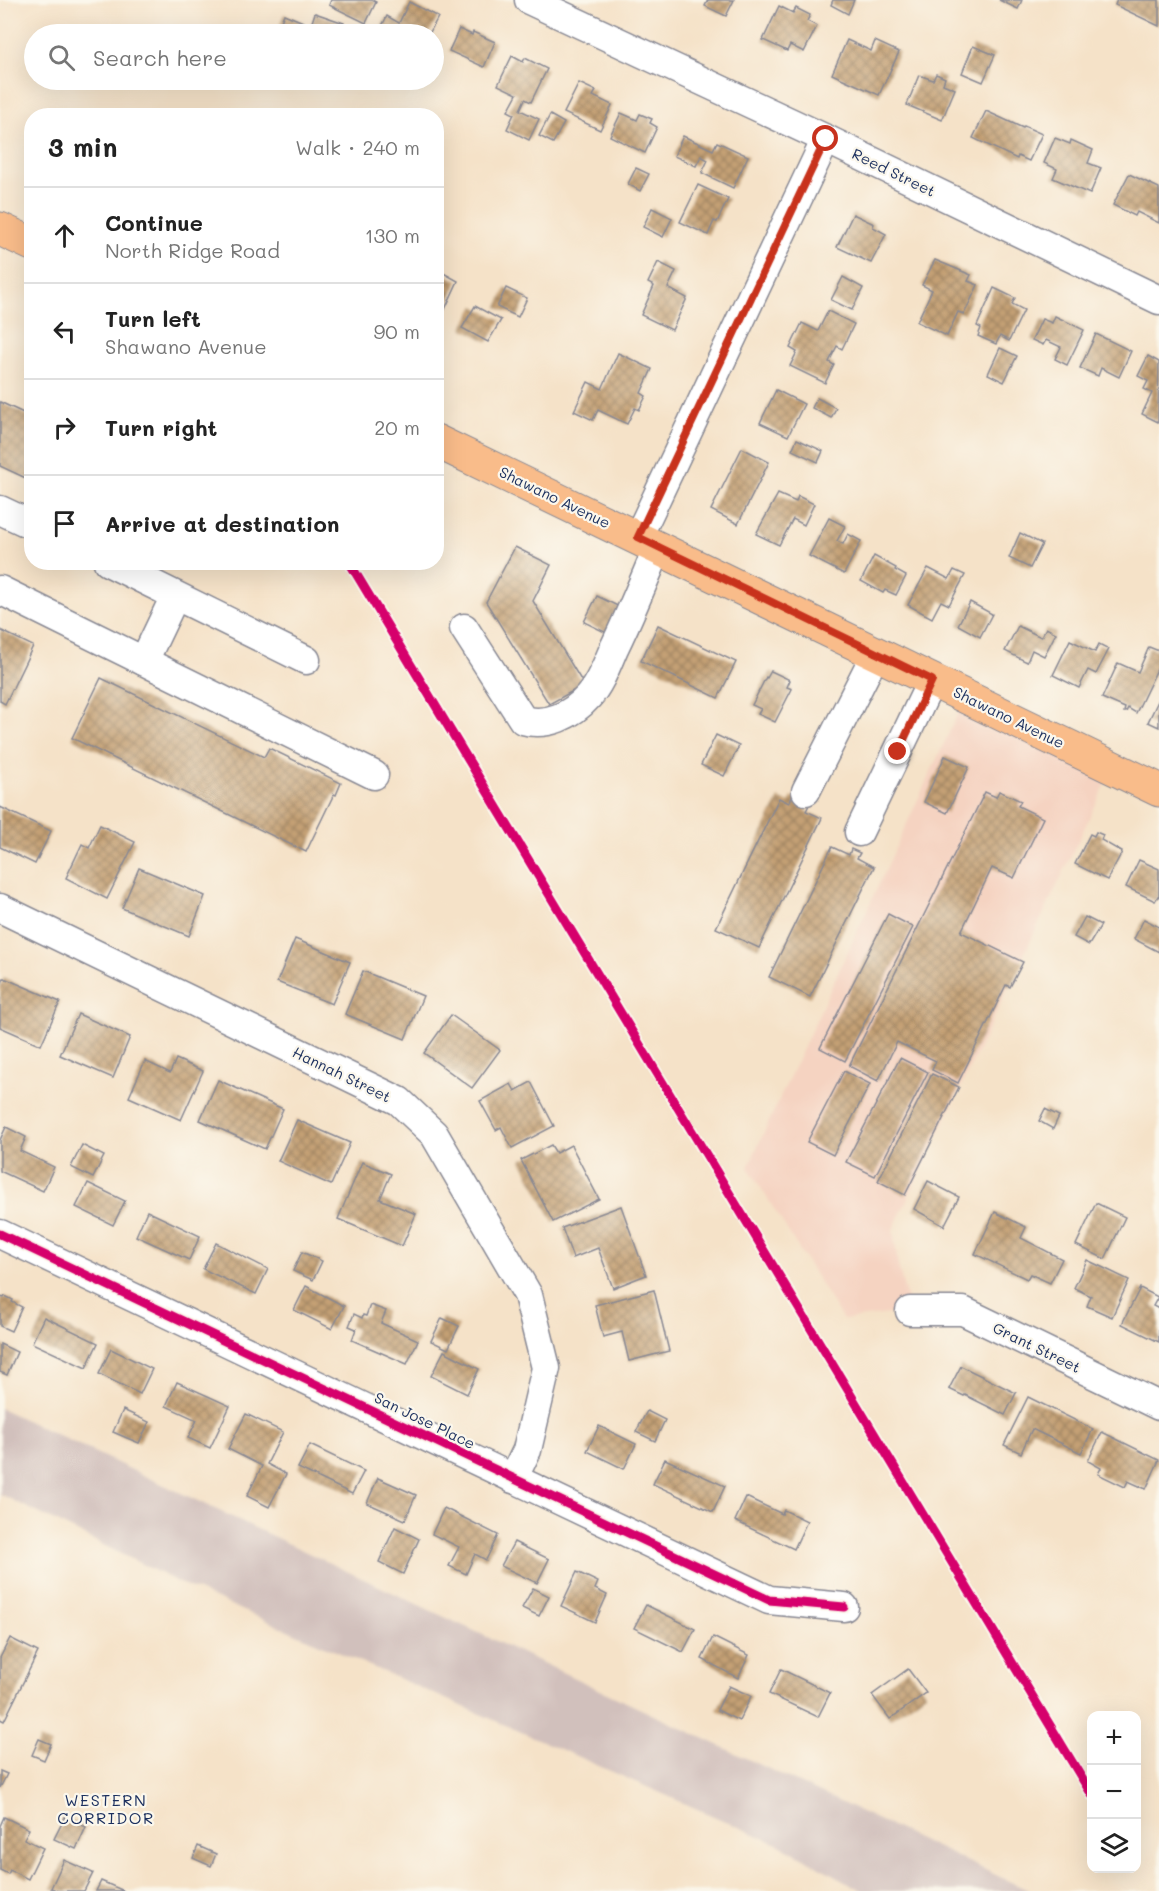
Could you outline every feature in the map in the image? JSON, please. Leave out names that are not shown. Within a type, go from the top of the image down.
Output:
[{"type":"main road","points":[[0,229],[24,240]]},
{"type":"main road","name":"Shawano Avenue","points":[[444,445],[1159,790]]},
{"type":"street","name":"Reed Street","points":[[530,0],[826,139],[1159,300]]},
{"type":"street","points":[[464,628],[523,720],[534,723],[548,722],[572,712],[589,696],[606,667],[628,619],[648,542],[826,139]]},
{"type":"street","points":[[0,510],[24,521]]},
{"type":"street","points":[[124,570],[306,660]]},
{"type":"street","points":[[0,590],[374,775]]},
{"type":"street","points":[[144,660],[175,596]]},
{"type":"street","points":[[806,790],[876,653]]},
{"type":"street","points":[[859,832],[932,680]]},
{"type":"street","name":"Hannah Street","points":[[0,908],[399,1101],[434,1134],[528,1295],[546,1368],[527,1450],[513,1479]]},
{"type":"street","name":"San Jose Place","points":[[0,1234],[769,1600],[844,1607]]},
{"type":"street","name":"Grant Street","points":[[910,1311],[963,1311],[1159,1406]]},
{"type":"shaded area","points":[[966,696],[1113,768],[893,1229],[898,1265],[910,1311],[843,1320],[748,1167]]},
{"type":"shaded area","points":[[0,1408],[1030,1891],[863,1891],[782,1846],[180,1583],[0,1494]]},
{"type":"building","points":[[331,0],[372,0],[376,2],[366,23],[329,5]]},
{"type":"building","points":[[708,0],[734,0],[726,16],[705,6]]},
{"type":"building","points":[[833,0],[854,0],[848,14],[831,5]]},
{"type":"building","points":[[999,0],[1022,0],[1018,9]]},
{"type":"building","points":[[1117,0],[1159,0],[1159,26],[1115,5]]},
{"type":"building","points":[[409,2],[438,17],[434,24],[383,24],[387,16],[399,23]]},
{"type":"building","points":[[779,6],[793,13],[796,8],[810,15],[807,21],[817,26],[804,52],[790,45],[787,51],[763,40]]},
{"type":"building","points":[[315,13],[344,23],[344,24],[311,24]]},
{"type":"building","points":[[284,14],[303,22],[302,24],[280,24]]},
{"type":"building","points":[[459,29],[472,35],[473,32],[495,42],[484,67],[449,51]]},
{"type":"building","points":[[847,40],[871,51],[875,41],[899,52],[879,95],[832,74]]},
{"type":"building","points":[[973,46],[995,55],[983,82],[962,73]]},
{"type":"building","points":[[512,56],[523,62],[525,58],[547,69],[531,102],[525,99],[520,110],[539,119],[529,140],[507,129],[514,114],[508,111],[517,94],[498,85]]},
{"type":"building","points":[[936,74],[945,78],[943,84],[955,89],[942,120],[907,105],[919,75],[933,80]]},
{"type":"building","points":[[579,83],[596,91],[593,96],[612,105],[600,130],[564,113]]},
{"type":"building","points":[[986,111],[1042,134],[1029,161],[1018,156],[1017,159],[973,138]]},
{"type":"building","points":[[621,113],[637,120],[640,114],[652,119],[650,123],[657,127],[645,153],[610,136]]},
{"type":"building","points":[[550,115],[564,123],[553,143],[539,136]]},
{"type":"building","points":[[683,136],[713,150],[717,142],[748,156],[733,188],[702,173],[708,160],[701,156],[696,166],[674,156]]},
{"type":"building","points":[[1055,138],[1070,144],[1071,140],[1093,150],[1088,163],[1101,168],[1090,194],[1053,178],[1057,169],[1044,163]]},
{"type":"building","points":[[636,168],[649,174],[640,191],[628,184]]},
{"type":"building","points":[[1129,174],[1159,188],[1159,223],[1137,212],[1135,216],[1113,205]]},
{"type":"building","points":[[698,185],[728,199],[708,235],[680,222]]},
{"type":"building","points":[[652,208],[672,218],[663,237],[643,227]]},
{"type":"building","points":[[853,214],[874,224],[873,227],[886,234],[871,263],[837,247]]},
{"type":"building","points":[[935,260],[971,275],[968,281],[978,285],[964,314],[958,312],[947,336],[917,322],[932,290],[922,285]]},
{"type":"building","points":[[658,262],[676,271],[668,288],[687,298],[672,330],[641,315],[654,286],[648,283]]},
{"type":"building","points":[[444,273],[458,281],[444,311]]},
{"type":"building","points":[[843,277],[863,288],[852,310],[831,300]]},
{"type":"building","points":[[506,288],[527,298],[518,317],[497,307]]},
{"type":"building","points":[[994,288],[1015,298],[1012,304],[1024,310],[1009,341],[1000,336],[996,344],[978,336],[981,328],[977,326]]},
{"type":"building","points":[[475,306],[501,320],[488,342],[462,328]]},
{"type":"building","points":[[828,311],[854,324],[842,349],[837,346],[829,362],[834,365],[825,383],[790,366],[797,352],[790,348],[802,323],[818,331]]},
{"type":"building","points":[[1055,316],[1084,330],[1067,365],[1055,359],[1061,347],[1046,340],[1043,345],[1032,340],[1042,319],[1052,323]]},
{"type":"building","points":[[1096,334],[1131,351],[1119,377],[1101,368],[1098,376],[1080,368]]},
{"type":"building","points":[[1000,348],[1017,356],[1004,382],[988,374]]},
{"type":"building","points":[[618,353],[652,369],[641,393],[646,396],[639,410],[635,408],[627,424],[598,410],[593,420],[574,411],[588,382],[602,389]]},
{"type":"building","points":[[1148,356],[1159,362],[1158,422],[1142,414],[1152,393],[1144,389],[1148,381],[1138,376]]},
{"type":"building","points":[[776,390],[804,404],[788,436],[760,423]]},
{"type":"building","points":[[817,398],[836,408],[831,418],[812,408]]},
{"type":"building","points":[[0,402],[24,413],[24,477],[0,466]]},
{"type":"building","points":[[797,439],[823,451],[818,462],[792,450]]},
{"type":"building","points":[[742,448],[769,462],[738,524],[711,510]]},
{"type":"building","points":[[778,494],[796,502],[798,496],[814,504],[804,525],[793,519],[779,545],[756,534]]},
{"type":"building","points":[[829,518],[845,526],[837,541],[843,544],[848,534],[861,541],[844,574],[809,556]]},
{"type":"building","points":[[1020,533],[1042,544],[1030,568],[1009,558]]},
{"type":"building","points":[[515,547],[551,565],[533,601],[584,685],[549,704],[486,602]]},
{"type":"building","points":[[874,556],[906,576],[896,595],[885,590],[883,593],[861,581]]},
{"type":"building","points":[[928,568],[949,579],[954,570],[965,575],[949,605],[941,601],[932,618],[908,605]]},
{"type":"building","points":[[597,596],[624,609],[611,635],[584,622]]},
{"type":"building","points":[[970,602],[992,614],[980,637],[958,625]]},
{"type":"building","points":[[658,625],[736,662],[718,698],[641,661]]},
{"type":"building","points":[[1018,626],[1041,637],[1046,628],[1056,633],[1044,656],[1032,650],[1027,662],[1005,651]]},
{"type":"building","points":[[0,630],[33,646],[5,704],[0,701]]},
{"type":"building","points":[[1070,640],[1095,652],[1099,644],[1109,649],[1096,674],[1088,670],[1079,688],[1053,675]]},
{"type":"building","points":[[1149,647],[1159,651],[1159,665],[1136,713],[1128,708],[1124,712],[1125,708],[1102,698],[1118,663],[1138,672]]},
{"type":"building","points":[[771,671],[790,680],[787,687],[792,689],[775,722],[758,714],[761,709],[752,705]]},
{"type":"building","points":[[101,678],[264,757],[269,748],[341,783],[306,852],[72,738]]},
{"type":"building","points":[[1159,699],[1159,727],[1148,722]]},
{"type":"building","points":[[716,735],[739,746],[724,776],[701,765]]},
{"type":"building","points":[[945,756],[969,767],[947,813],[924,802]]},
{"type":"building","points":[[999,791],[1021,801],[1018,806],[1043,818],[1014,878],[992,868],[961,932],[1023,962],[1010,987],[1006,985],[958,1083],[932,1070],[936,1061],[897,1042],[878,1081],[849,1066],[985,792],[996,797]]},
{"type":"building","points":[[792,797],[809,805],[806,811],[822,818],[759,948],[716,928],[779,798],[789,803]]},
{"type":"building","points":[[0,807],[51,831],[35,864],[0,847]]},
{"type":"building","points":[[100,825],[135,842],[107,899],[66,878],[82,844],[89,848]]},
{"type":"building","points":[[1096,832],[1103,835],[1101,840],[1122,852],[1107,880],[1075,864],[1090,834],[1094,836]]},
{"type":"building","points":[[832,847],[849,855],[851,849],[860,853],[857,858],[874,867],[810,997],[769,977]]},
{"type":"building","points":[[1139,860],[1159,869],[1159,897],[1155,901],[1126,887]]},
{"type":"building","points":[[139,868],[205,896],[189,936],[122,908]]},
{"type":"building","points":[[888,914],[913,927],[845,1061],[820,1048]]},
{"type":"building","points":[[1085,917],[1101,925],[1089,945],[1074,937]]},
{"type":"building","points":[[1144,919],[1159,927],[1159,952],[1134,939]]},
{"type":"building","points":[[295,939],[350,962],[332,1004],[277,982]]},
{"type":"building","points":[[363,971],[423,996],[405,1039],[345,1014]]},
{"type":"building","points":[[4,978],[60,1002],[41,1045],[0,1027],[0,987]]},
{"type":"building","points":[[78,1014],[130,1037],[113,1078],[60,1055]]},
{"type":"building","points":[[451,1015],[500,1050],[472,1088],[424,1053]]},
{"type":"building","points":[[900,1058],[928,1072],[875,1176],[846,1162]]},
{"type":"building","points":[[176,1059],[203,1071],[181,1120],[129,1097],[145,1061],[170,1073]]},
{"type":"building","points":[[844,1071],[870,1084],[833,1155],[807,1142]]},
{"type":"building","points":[[932,1074],[959,1087],[905,1195],[878,1181]]},
{"type":"building","points":[[218,1080],[283,1109],[265,1149],[200,1120]]},
{"type":"building","points":[[531,1082],[554,1126],[512,1148],[501,1127],[496,1130],[480,1101],[511,1084],[515,1091]]},
{"type":"building","points":[[1045,1109],[1059,1116],[1053,1129],[1039,1121]]},
{"type":"building","points":[[297,1120],[350,1143],[331,1185],[278,1161]]},
{"type":"building","points":[[6,1127],[26,1137],[20,1151],[54,1167],[43,1191],[0,1171],[0,1140]]},
{"type":"building","points":[[82,1145],[104,1156],[93,1178],[71,1167]]},
{"type":"building","points":[[551,1145],[556,1153],[571,1145],[599,1199],[553,1222],[521,1160]]},
{"type":"building","points":[[362,1162],[391,1174],[380,1199],[416,1214],[402,1246],[338,1219]]},
{"type":"building","points":[[928,1181],[959,1197],[944,1226],[914,1209]]},
{"type":"building","points":[[88,1183],[125,1201],[113,1225],[76,1207]]},
{"type":"building","points":[[1096,1203],[1125,1217],[1105,1259],[1076,1245]]},
{"type":"building","points":[[621,1206],[646,1275],[613,1288],[598,1248],[573,1258],[562,1228]]},
{"type":"building","points":[[147,1211],[200,1236],[189,1260],[136,1236]]},
{"type":"building","points":[[995,1212],[1026,1227],[1021,1238],[1062,1259],[1050,1283],[1030,1274],[1027,1279],[975,1254]]},
{"type":"building","points":[[216,1243],[268,1269],[256,1294],[203,1269]]},
{"type":"building","points":[[302,1252],[322,1261],[313,1280],[293,1271]]},
{"type":"building","points":[[1087,1260],[1129,1280],[1112,1317],[1087,1306],[1091,1296],[1074,1288]]},
{"type":"building","points":[[306,1286],[344,1306],[332,1329],[294,1310]]},
{"type":"building","points":[[1140,1288],[1158,1297],[1153,1306],[1159,1309],[1159,1342],[1122,1324]]},
{"type":"building","points":[[654,1290],[669,1351],[629,1361],[622,1332],[603,1337],[595,1305]]},
{"type":"building","points":[[5,1296],[22,1307],[11,1331],[0,1326],[0,1297]]},
{"type":"building","points":[[370,1305],[386,1311],[381,1323],[418,1340],[407,1364],[352,1340],[356,1329],[349,1326],[354,1314],[362,1318],[363,1315],[366,1316]]},
{"type":"building","points":[[44,1317],[98,1343],[86,1368],[32,1343]]},
{"type":"building","points":[[442,1318],[459,1326],[448,1349],[431,1341]]},
{"type":"building","points":[[0,1344],[17,1352],[7,1375],[0,1372]]},
{"type":"building","points":[[111,1349],[152,1369],[140,1394],[99,1374]]},
{"type":"building","points":[[444,1351],[479,1369],[467,1394],[431,1376]]},
{"type":"building","points":[[961,1366],[1016,1393],[1005,1415],[949,1389]]},
{"type":"building","points":[[177,1382],[230,1406],[210,1448],[188,1438],[197,1420],[166,1406]]},
{"type":"building","points":[[1028,1397],[1093,1429],[1081,1453],[1032,1429],[1021,1453],[1004,1445]]},
{"type":"building","points":[[123,1410],[149,1422],[139,1443],[113,1432]]},
{"type":"building","points":[[647,1411],[665,1420],[655,1441],[636,1432]]},
{"type":"building","points":[[246,1414],[283,1432],[267,1464],[286,1474],[269,1507],[247,1496],[262,1466],[228,1449]]},
{"type":"building","points":[[599,1426],[636,1444],[624,1469],[587,1451]]},
{"type":"building","points":[[1102,1432],[1159,1460],[1146,1489],[1128,1481],[1125,1487],[1098,1474],[1101,1468],[1088,1461]]},
{"type":"building","points":[[310,1445],[364,1471],[352,1494],[298,1468]]},
{"type":"building","points":[[665,1459],[725,1486],[713,1512],[653,1484]]},
{"type":"building","points":[[378,1478],[416,1495],[405,1520],[367,1503]]},
{"type":"building","points":[[746,1497],[782,1514],[784,1510],[807,1521],[794,1549],[735,1521]]},
{"type":"building","points":[[444,1508],[498,1535],[486,1560],[475,1554],[466,1574],[449,1566],[459,1547],[432,1534]]},
{"type":"building","points":[[395,1527],[419,1539],[403,1574],[379,1562]]},
{"type":"building","points":[[514,1542],[549,1559],[537,1583],[501,1566]]},
{"type":"building","points":[[577,1572],[598,1582],[595,1589],[607,1595],[595,1622],[561,1606]]},
{"type":"building","points":[[533,1588],[549,1596],[539,1616],[522,1608]]},
{"type":"building","points":[[646,1605],[695,1629],[683,1652],[634,1628]]},
{"type":"building","points":[[713,1637],[749,1655],[738,1678],[702,1659]]},
{"type":"building","points":[[10,1638],[38,1652],[4,1721],[0,1719],[0,1658]]},
{"type":"building","points":[[781,1669],[830,1693],[818,1717],[769,1694]]},
{"type":"building","points":[[908,1669],[926,1693],[890,1719],[872,1695]]},
{"type":"building","points":[[729,1686],[751,1696],[739,1721],[717,1710]]},
{"type":"building","points":[[39,1739],[51,1744],[44,1760],[32,1755]]},
{"type":"building","points":[[0,1771],[7,1774],[0,1788]]},
{"type":"building","points":[[4,1817],[29,1829],[24,1839],[43,1848],[28,1879],[10,1870],[8,1874],[0,1870],[0,1826]]},
{"type":"building","points":[[65,1817],[86,1827],[76,1849],[54,1839]]},
{"type":"building","points":[[198,1846],[216,1854],[211,1866],[193,1858]]},
{"type":"building","points":[[64,1860],[93,1873],[84,1891],[58,1891],[51,1888]]},
{"type":"building","points":[[101,1881],[124,1891],[96,1891]]},
{"type":"cycle path","points":[[354,570],[1087,1787]]},
{"type":"cycle path","points":[[0,1234],[769,1600],[844,1607]]},
{"type":"district","name":"WESTERN CORRIDOR","points":[[106,1808]]},
{"type":"route","points":[[826,139],[638,537],[932,680],[898,752]]}]
